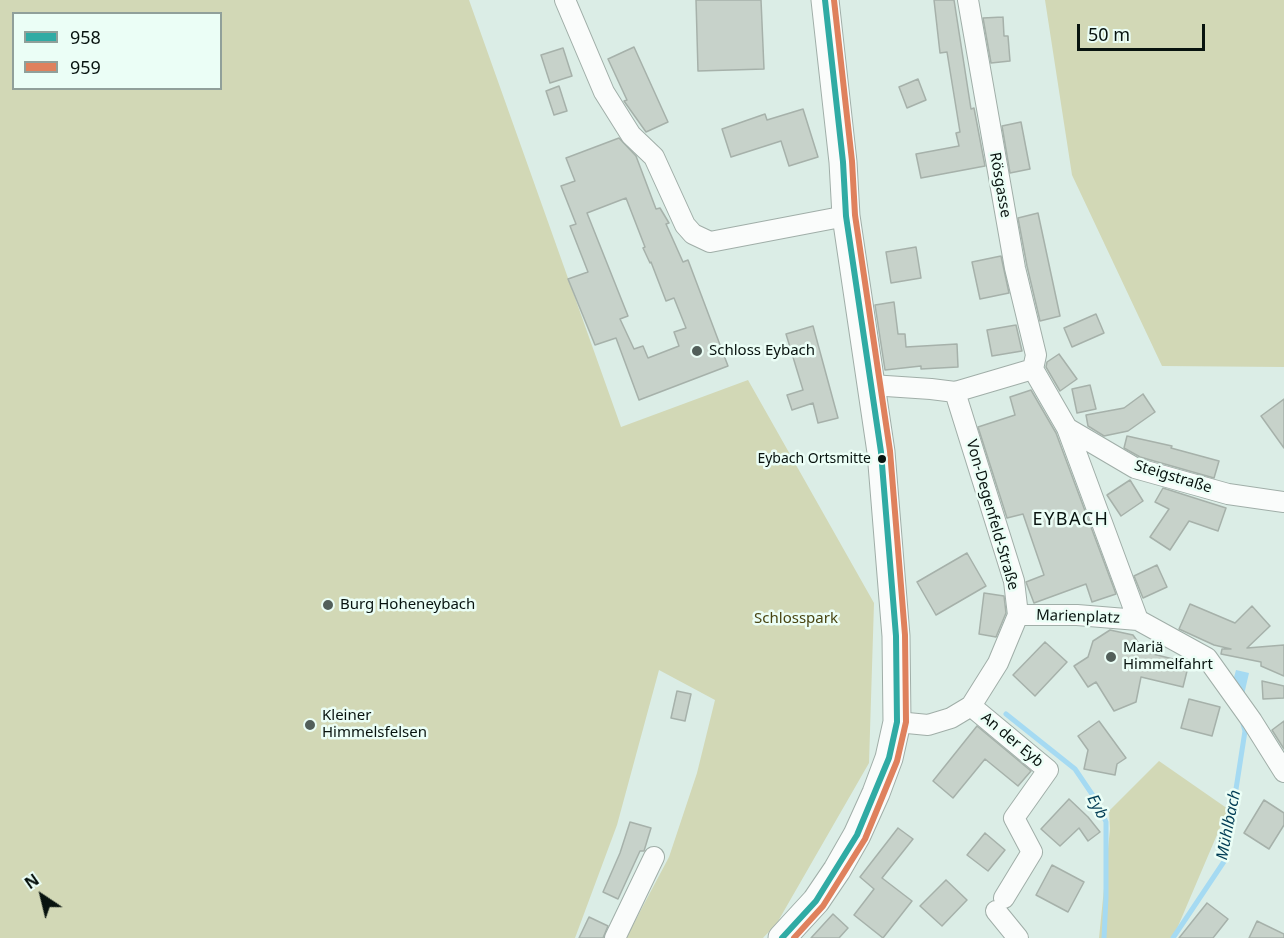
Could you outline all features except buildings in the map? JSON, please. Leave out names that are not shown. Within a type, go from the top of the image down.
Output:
[{"type":"main road","points":[[782,938],[816,901],[857,835],[889,758],[897,722],[896,636],[881,453],[846,216],[843,162],[825,0]]},
{"type":"street","points":[[566,0],[604,92],[631,135],[654,157],[685,225],[693,234],[710,242],[846,216]]},
{"type":"street","name":"Rösgasse","points":[[968,0],[1015,268],[1036,355],[1033,369]]},
{"type":"street","points":[[871,385],[931,388],[955,392],[1033,369]]},
{"type":"street","name":"Steigstraße","points":[[1033,369],[1067,428],[1135,468],[1228,494],[1284,502]]},
{"type":"street","name":"Von-Degenfeld-Straße","points":[[955,392],[1014,580],[1018,615],[998,663],[971,706]]},
{"type":"street","name":"Marienplatz","points":[[1067,428],[1138,620]]},
{"type":"street","name":"Marienplatz","points":[[1018,615],[1077,615],[1138,620],[1207,658],[1284,772]]},
{"type":"street","points":[[897,722],[928,725],[951,718],[971,706]]},
{"type":"street","name":"An der Eyb","points":[[971,706],[1048,770],[1014,818],[1032,852],[1000,904],[1018,938]]},
{"type":"street","points":[[615,938],[654,856]]},
{"type":"green space","name":"Schlosspark","points":[[0,0],[469,0],[621,427],[748,380],[874,603],[869,763],[777,923],[763,938],[626,938],[669,857],[697,773],[715,700],[659,670],[617,825],[575,938],[0,938]]},
{"type":"green space","points":[[1045,0],[1284,0],[1284,367],[1162,366],[1072,175]]},
{"type":"green space","points":[[1159,761],[1228,809],[1173,938],[1099,938],[1110,829],[1109,811]]},
{"type":"water","points":[[1236,670],[1249,673],[1243,699],[1229,696]]},
{"type":"waterway","name":"Eyb","points":[[1006,714],[1075,769],[1096,800],[1106,822],[1104,938]]},
{"type":"waterway","name":"Mühlbach","points":[[1173,938],[1225,860],[1245,731],[1242,720]]},
{"type":"transit line","name":"958","points":[[782,938],[816,901],[857,835],[889,758],[897,722],[896,636],[881,452],[846,216],[843,162],[825,0]]},
{"type":"transit line","name":"959","points":[[794,938],[823,906],[865,839],[897,761],[906,722],[905,635],[890,451],[855,215],[852,161],[834,0]]},
{"type":"place","name":"Schloss Eybach","points":[[697,351]]},
{"type":"place","name":"Eybach Ortsmitte","points":[[882,459]]},
{"type":"place","name":"Burg Hoheneybach","points":[[328,605]]},
{"type":"place","name":"Mariä Himmelfahrt","points":[[1111,657]]},
{"type":"place","name":"Kleiner Himmelsfelsen","points":[[310,725]]},
{"type":"district","name":"EYBACH","points":[[1071,520]]}]
